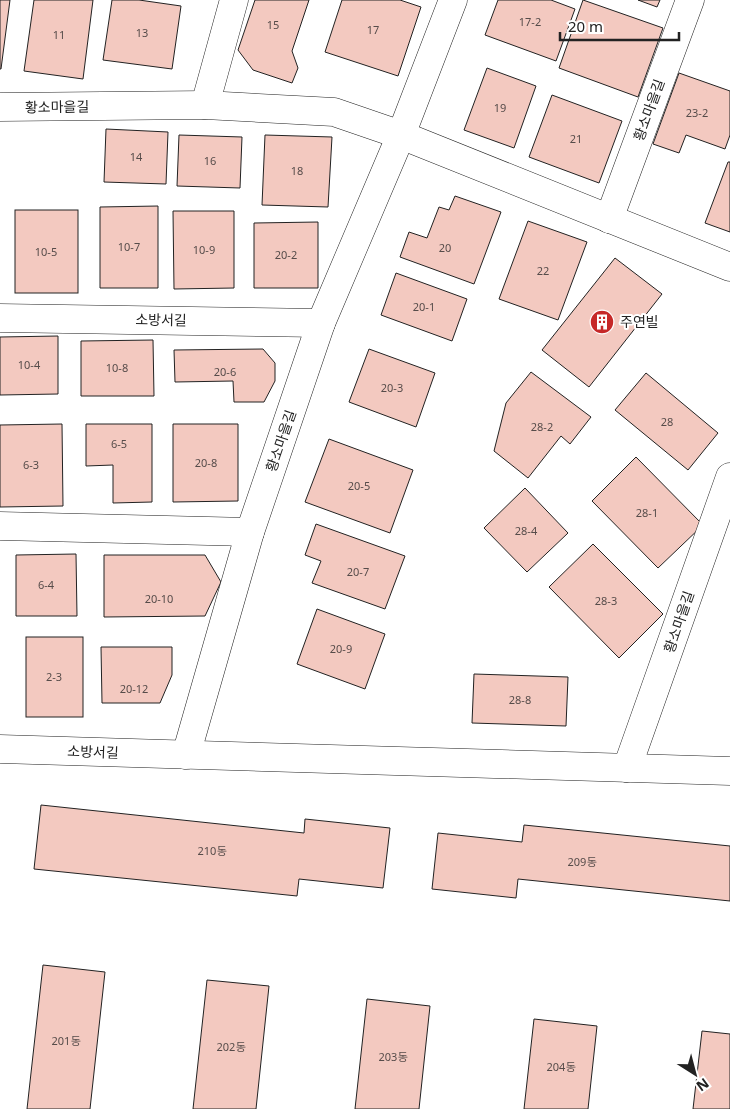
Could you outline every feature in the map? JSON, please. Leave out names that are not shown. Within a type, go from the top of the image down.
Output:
[{"type":"street","points":[[205,104],[234,0]]},
{"type":"street","name":"황소마을길","points":[[186,756],[250,532],[321,323],[401,134],[454,0]]},
{"type":"street","name":"황소마을길","points":[[609,219],[690,0]]},
{"type":"street","name":"황소마을길","points":[[0,107],[205,104],[334,112],[401,134],[730,267]]},
{"type":"street","name":"소방서길","points":[[0,318],[321,323]]},
{"type":"street","name":"황소마을길","points":[[627,768],[730,477]]},
{"type":"street","points":[[0,526],[250,532]]},
{"type":"street","name":"소방서길","points":[[0,749],[730,771]]},
{"type":"building","points":[[0,0],[10,0],[1,69],[0,69]]},
{"type":"building","points":[[34,0],[93,0],[83,79],[24,71]]},
{"type":"building","points":[[112,0],[139,0],[181,6],[172,69],[103,60]]},
{"type":"building","points":[[255,0],[309,0],[292,51],[298,68],[292,83],[253,70],[238,50]]},
{"type":"building","points":[[342,0],[400,0],[421,7],[398,76],[325,52]]},
{"type":"building","points":[[498,0],[551,0],[575,9],[556,61],[485,35]]},
{"type":"building","points":[[583,0],[663,28],[638,97],[559,68]]},
{"type":"building","points":[[638,0],[660,0],[657,7]]},
{"type":"building","points":[[487,68],[536,86],[514,148],[464,130]]},
{"type":"building","points":[[679,73],[730,91],[730,135],[725,149],[686,135],[679,153],[653,144]]},
{"type":"building","points":[[552,95],[622,121],[599,183],[529,157]]},
{"type":"building","points":[[106,129],[168,132],[166,184],[104,182]]},
{"type":"building","points":[[179,135],[242,137],[240,188],[177,186]]},
{"type":"building","points":[[265,135],[332,137],[328,207],[262,205]]},
{"type":"building","points":[[728,162],[730,162],[730,232],[705,223]]},
{"type":"building","points":[[455,196],[501,212],[474,284],[400,257],[409,232],[427,238],[439,207],[449,210]]},
{"type":"building","points":[[158,206],[158,288],[100,288],[100,207]]},
{"type":"building","points":[[15,210],[78,210],[78,293],[15,293]]},
{"type":"building","points":[[173,211],[234,211],[234,288],[174,289]]},
{"type":"building","points":[[528,221],[587,242],[558,320],[499,299]]},
{"type":"building","points":[[318,222],[318,288],[254,288],[254,223]]},
{"type":"building","name":"주연빌","points":[[615,258],[662,294],[589,387],[542,350]]},
{"type":"building","points":[[396,273],[467,299],[452,341],[381,315]]},
{"type":"building","points":[[58,336],[58,394],[0,395],[0,337]]},
{"type":"building","points":[[153,340],[154,396],[81,396],[81,341]]},
{"type":"building","points":[[263,349],[275,363],[275,381],[264,402],[234,402],[233,381],[175,382],[174,350]]},
{"type":"building","points":[[369,349],[435,373],[416,427],[349,402]]},
{"type":"building","points":[[531,372],[591,417],[570,444],[561,436],[528,478],[494,451],[506,403]]},
{"type":"building","points":[[646,373],[718,433],[688,470],[615,410]]},
{"type":"building","points":[[62,424],[63,506],[0,507],[0,425]]},
{"type":"building","points":[[86,424],[152,424],[152,502],[113,503],[113,465],[86,466]]},
{"type":"building","points":[[173,424],[238,424],[238,501],[173,502]]},
{"type":"building","points":[[329,439],[413,470],[390,533],[305,502]]},
{"type":"building","points":[[636,457],[703,525],[658,568],[592,501]]},
{"type":"building","points":[[525,488],[568,533],[527,572],[484,528]]},
{"type":"building","points":[[316,524],[405,556],[385,609],[312,583],[321,561],[305,555]]},
{"type":"building","points":[[593,544],[663,614],[619,658],[549,587]]},
{"type":"building","points":[[76,554],[77,616],[16,616],[16,555]]},
{"type":"building","points":[[104,555],[205,555],[221,582],[205,616],[104,617]]},
{"type":"building","points":[[317,609],[385,634],[365,689],[297,664]]},
{"type":"building","points":[[26,637],[83,637],[83,717],[26,717]]},
{"type":"building","points":[[101,647],[172,647],[172,675],[160,703],[102,703]]},
{"type":"building","points":[[474,674],[568,677],[566,726],[472,723]]},
{"type":"building","points":[[41,805],[304,833],[305,819],[390,828],[383,888],[299,879],[297,896],[34,869]]},
{"type":"building","points":[[524,825],[730,846],[730,901],[518,879],[516,898],[432,889],[438,833],[522,842]]},
{"type":"building","points":[[43,965],[105,972],[90,1109],[27,1109]]},
{"type":"building","points":[[207,980],[269,986],[256,1109],[193,1109]]},
{"type":"building","points":[[367,999],[430,1006],[419,1109],[355,1109]]},
{"type":"building","points":[[534,1019],[597,1026],[588,1109],[524,1109]]},
{"type":"building","points":[[702,1031],[730,1034],[730,1109],[693,1109]]},
{"type":"place","name":"주연빌","points":[[602,322]]}]
